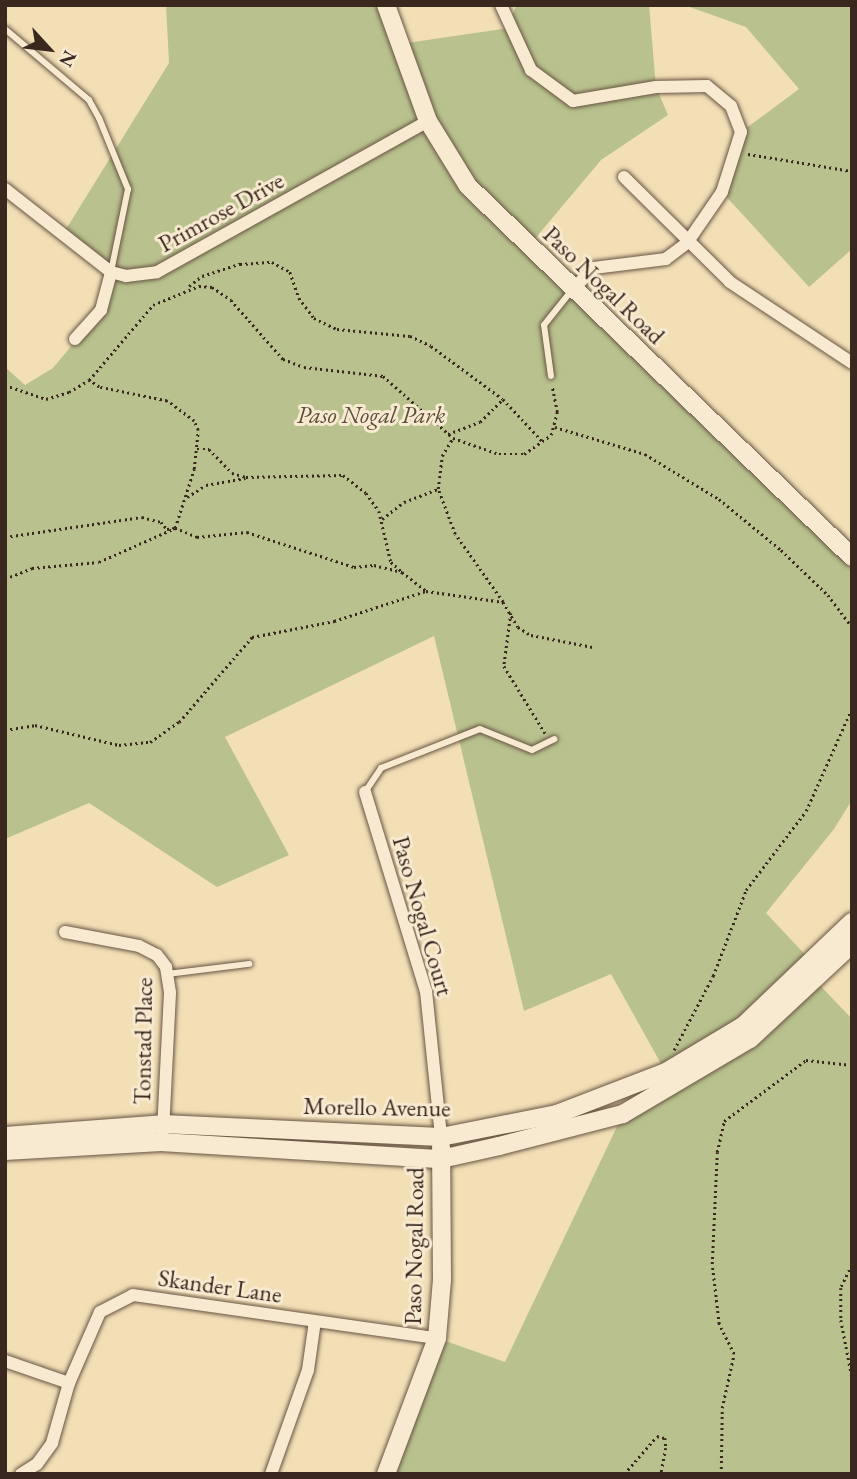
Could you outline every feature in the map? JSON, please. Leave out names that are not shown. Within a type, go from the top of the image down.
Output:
[{"type":"street","name":"Paso Nogal Road","points":[[386,5],[428,121],[468,186],[852,557]]},
{"type":"street","points":[[501,5],[531,70],[573,101],[656,87],[707,86],[731,106],[741,132],[738,152],[722,192],[687,243],[666,259],[594,268],[574,288]]},
{"type":"street","name":"Primrose Drive","points":[[111,272],[126,275],[157,272],[428,121]]},
{"type":"street","points":[[624,177],[687,243],[766,308],[852,363]]},
{"type":"street","points":[[5,189],[111,272],[101,310],[75,339]]},
{"type":"street","name":"Paso Nogal Court","points":[[365,792],[426,991],[441,1137]]},
{"type":"street","name":"Morello Avenue","points":[[5,1136],[162,1133],[441,1137],[557,1114],[666,1072],[743,1026],[852,922]]},
{"type":"street","name":"Tonstad Place","points":[[65,932],[139,946],[156,955],[167,974],[162,1133]]},
{"type":"street","name":"Morello Avenue","points":[[5,1151],[162,1133],[441,1159],[623,1114],[750,1039],[852,944]]},
{"type":"street","name":"Paso Nogal Road","points":[[386,1474],[437,1338],[442,1280],[441,1137]]},
{"type":"street","name":"Skander Lane","points":[[21,1474],[41,1469],[56,1434],[69,1383],[100,1312],[133,1295],[437,1338]]},
{"type":"street","points":[[271,1474],[308,1370],[316,1321]]},
{"type":"street","points":[[5,1361],[69,1383]]},
{"type":"lane","points":[[5,29],[89,100],[99,118],[128,189],[111,272]]},
{"type":"lane","points":[[551,376],[544,325],[574,288]]},
{"type":"lane","points":[[365,792],[381,768],[480,729],[532,750],[552,741]]},
{"type":"lane","points":[[167,974],[249,964]]},
{"type":"path","points":[[738,152],[852,171]]},
{"type":"path","points":[[5,385],[46,399],[89,380],[133,323],[164,298],[187,288],[202,276],[240,264],[272,262],[290,272],[306,309],[326,326],[420,341],[503,399],[544,443]]},
{"type":"path","points":[[187,288],[212,287],[222,292],[283,359],[303,366],[383,376],[453,438],[512,456],[544,443],[555,427],[551,376]]},
{"type":"path","points":[[5,579],[32,568],[99,562],[175,527],[187,497],[198,430],[178,406],[99,387],[89,380]]},
{"type":"path","points":[[448,434],[480,422],[503,399]]},
{"type":"path","points":[[555,427],[645,454],[719,499],[781,550],[828,596],[852,627]]},
{"type":"path","points":[[453,438],[442,456],[438,489],[456,534],[518,627],[531,635],[593,647]]},
{"type":"path","points":[[197,449],[209,449],[232,473],[246,477]]},
{"type":"path","points":[[187,497],[206,485],[246,477],[343,475],[366,493],[382,519],[391,562],[426,591]]},
{"type":"path","points":[[382,519],[404,502],[438,489]]},
{"type":"path","points":[[5,537],[142,517],[161,522],[167,529],[175,527],[197,537],[247,532],[354,567],[374,565],[402,572]]},
{"type":"path","points":[[5,730],[35,725],[119,745],[149,742],[179,722],[252,636],[334,621],[426,591],[503,602]]},
{"type":"path","points":[[511,613],[504,666],[552,741]]},
{"type":"path","points":[[666,1072],[676,1044],[713,976],[746,890],[806,811],[852,708]]},
{"type":"path","points":[[721,1474],[721,1417],[734,1354],[719,1324],[712,1264],[719,1134],[734,1110],[806,1060],[852,1065]]},
{"type":"path","points":[[852,1265],[841,1288],[841,1320],[852,1377]]},
{"type":"path","points":[[852,1402],[852,1447]]},
{"type":"path","points":[[624,1474],[657,1436],[665,1438],[666,1448],[660,1474]]},
{"type":"green space","name":"Paso Nogal Park","points":[[166,5],[386,5],[400,44],[509,28],[516,5],[649,5],[656,87],[668,115],[601,160],[528,247],[852,550],[852,800],[834,829],[766,913],[813,963],[743,1026],[664,1069],[611,974],[524,1011],[434,636],[225,737],[289,855],[217,887],[89,803],[5,839],[5,367],[25,385],[53,368],[101,310],[111,272],[63,234],[169,63]]},
{"type":"green space","points":[[684,5],[852,5],[852,249],[809,287],[722,192],[741,132],[799,89],[746,27]]},
{"type":"green space","points":[[815,980],[852,1019],[852,1474],[386,1474],[437,1338],[505,1362],[623,1114]]}]
